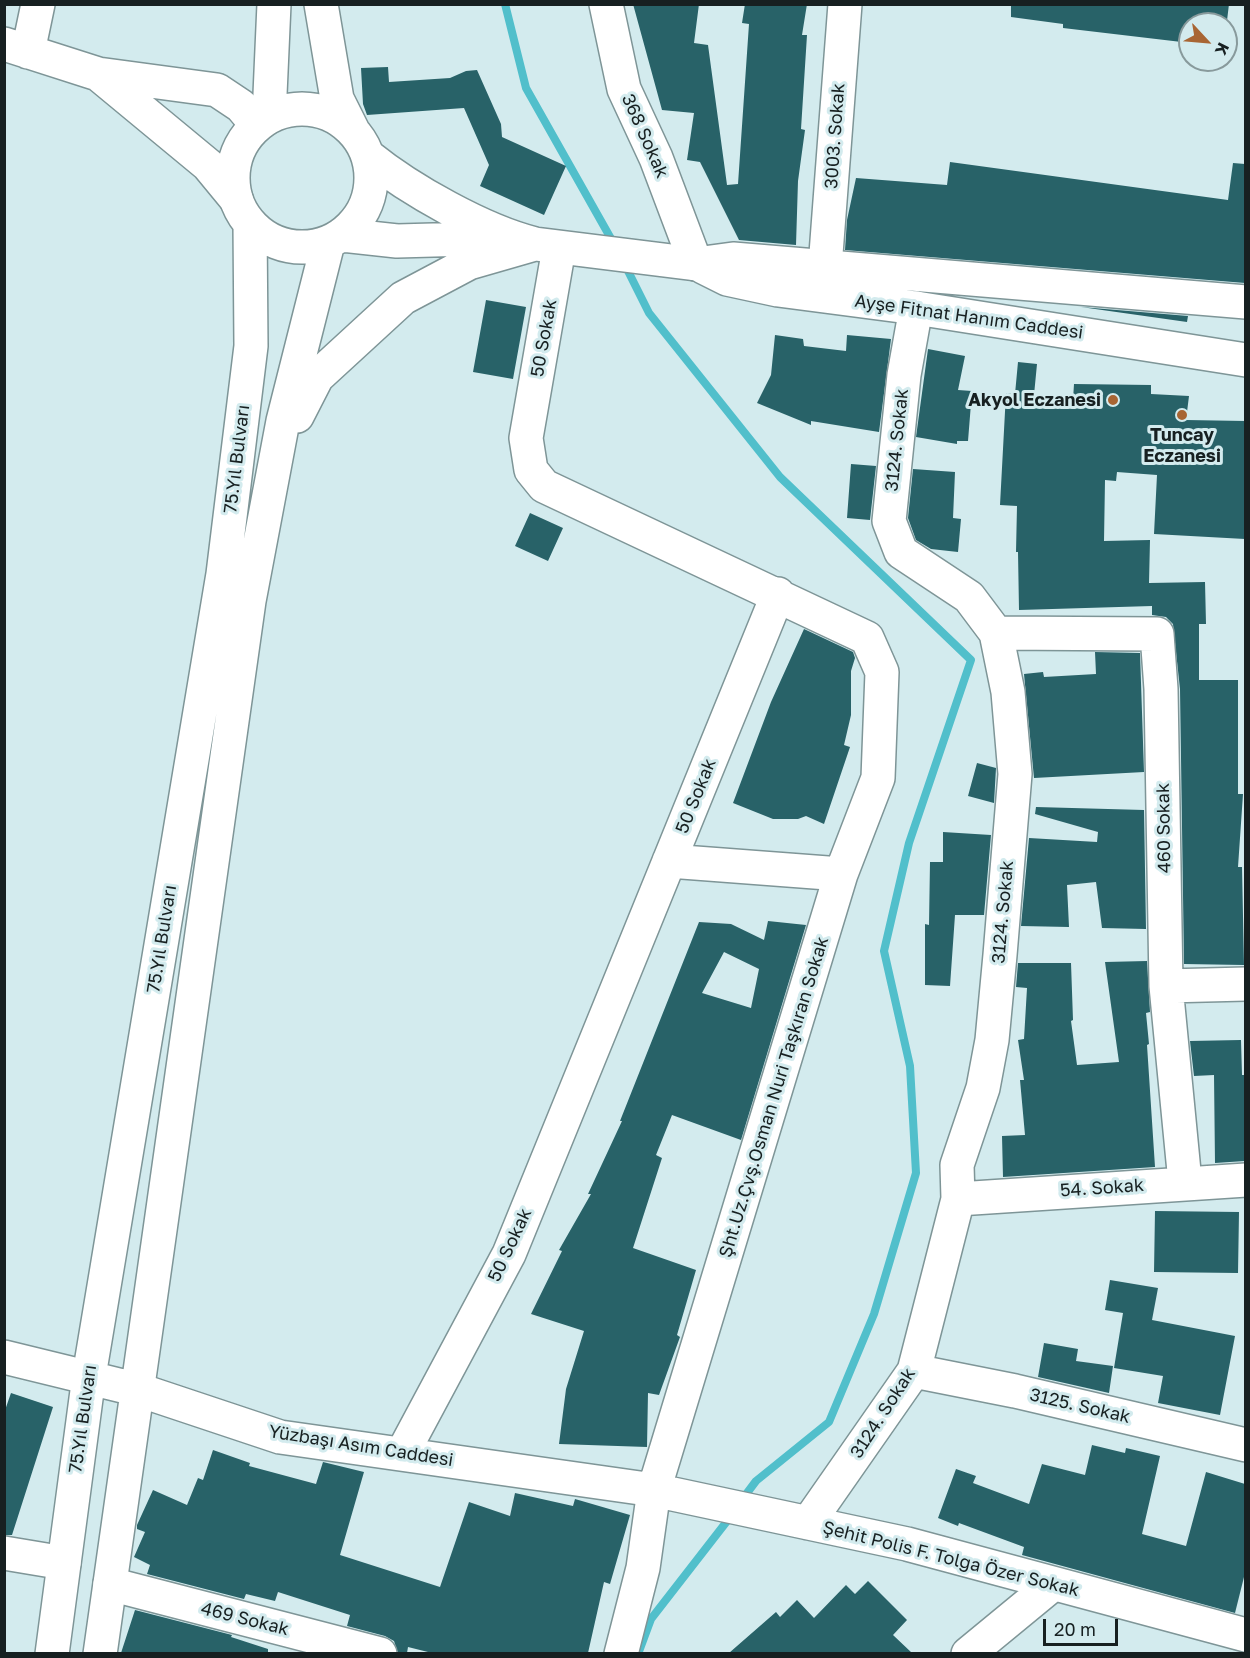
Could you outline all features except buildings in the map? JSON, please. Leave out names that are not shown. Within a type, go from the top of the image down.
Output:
[{"type":"street","points":[[38,4],[16,48],[98,74],[217,90],[263,121]]},
{"type":"street","points":[[263,121],[274,4]]},
{"type":"street","points":[[98,74],[208,165],[266,238],[286,246],[307,248],[335,239],[358,219],[368,200],[372,178],[361,143],[337,99],[321,4]]},
{"type":"street","name":"368 Sokak","points":[[606,4],[624,89],[656,158],[696,264]]},
{"type":"street","name":"3003. Sokak","points":[[825,267],[845,4]]},
{"type":"street","points":[[243,211],[233,179],[236,159],[244,140],[263,121],[291,109],[314,109],[335,117],[361,143]]},
{"type":"street","name":"Ayşe Fitnat Hanım Caddesi","points":[[361,143],[399,181],[535,243]]},
{"type":"street","name":"75.Yıl Bulvarı","points":[[52,1653],[89,1376],[223,573],[251,346],[243,211]]},
{"type":"street","name":"Ayşe Fitnat Hanım Caddesi","points":[[335,239],[535,243],[696,264],[733,259],[1245,303]]},
{"type":"street","name":"75.Yıl Bulvarı","points":[[100,1653],[249,601],[277,455],[335,239]]},
{"type":"street","points":[[277,455],[317,377],[403,298],[469,263],[535,243]]},
{"type":"street","name":"50 Sokak","points":[[402,1454],[509,1254],[778,594],[544,486],[531,470],[526,438],[535,243]]},
{"type":"street","name":"Ayşe Fitnat Hanım Caddesi","points":[[696,264],[727,279],[778,290],[916,308],[1245,360]]},
{"type":"street","name":"3124. Sokak","points":[[794,1520],[914,1371],[958,1199],[957,1165],[983,1088],[992,1040],[1015,774],[1008,692],[996,633],[969,597],[901,552],[889,521],[904,375],[916,308]]},
{"type":"street","name":"Şht.Uz.Çvş.Osman Nuri Taşkıran Sokak","points":[[621,1653],[643,1568],[669,1493],[841,874],[878,778],[882,672],[867,638],[778,594]]},
{"type":"street","name":"460 Sokak","points":[[996,633],[1156,634],[1161,689],[1166,986],[1185,1182]]},
{"type":"street","points":[[669,861],[841,874]]},
{"type":"street","points":[[1166,986],[1245,984]]},
{"type":"street","name":"54. Sokak","points":[[958,1199],[1185,1182],[1245,1180]]},
{"type":"street","name":"Yüzbaşı Asım Caddesi","points":[[4,1357],[139,1390],[280,1437],[669,1493]]},
{"type":"street","name":"3125. Sokak","points":[[914,1371],[1026,1393],[1245,1446]]},
{"type":"street","name":"Şehit Polis F. Tolga Özer Sokak","points":[[669,1493],[907,1544],[1245,1635]]},
{"type":"street","points":[[4,1553],[64,1563]]},
{"type":"street","name":"469 Sokak","points":[[110,1584],[380,1653]]},
{"type":"street","points":[[983,1648],[1053,1584]]},
{"type":"waterway","points":[[505,4],[526,88],[614,244]]},
{"type":"waterway","points":[[624,263],[649,313],[780,477],[971,660],[909,843],[884,951],[910,1066],[916,1173],[874,1314],[829,1422],[756,1481],[741,1501]]},
{"type":"waterway","points":[[638,1654],[651,1619],[731,1516]]},
{"type":"place","name":"Akyol Eczanesi","points":[[1113,400]]},
{"type":"place","name":"Tuncay Eczanesi","points":[[1182,415]]}]
